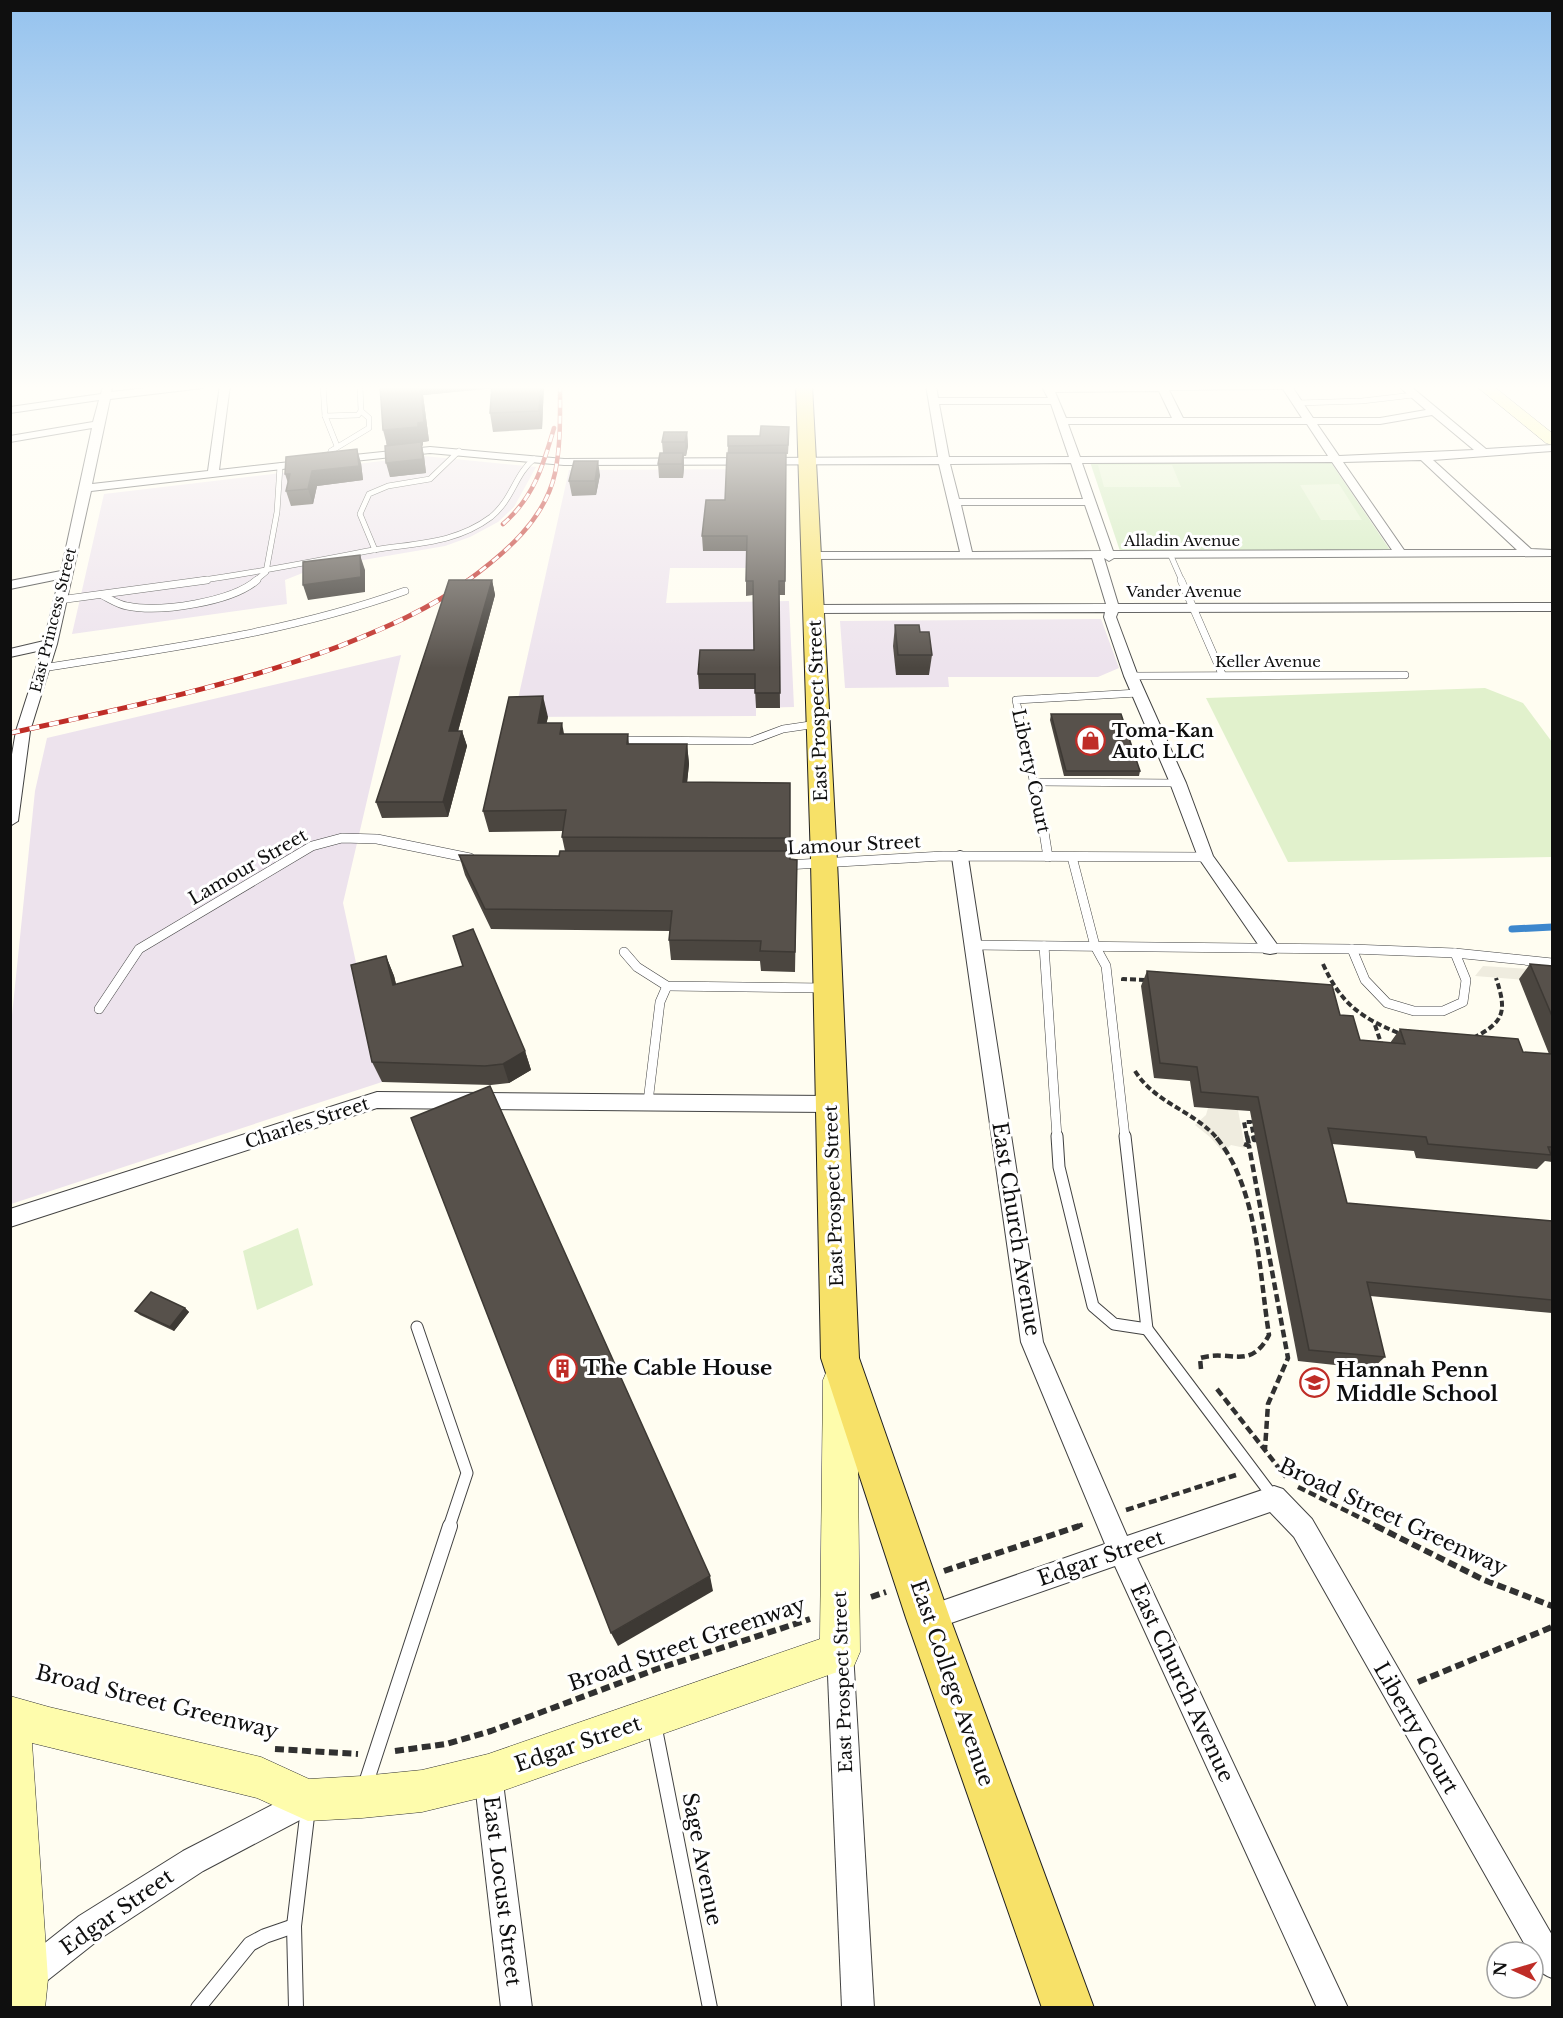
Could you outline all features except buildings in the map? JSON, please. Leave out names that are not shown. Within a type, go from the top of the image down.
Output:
[{"type":"main road","name":"East Prospect Street","points":[[810,479],[840,1358]]},
{"type":"main road","name":"East College Avenue","points":[[840,1358],[922,1600],[1068,2007]]},
{"type":"street","name":"East Princess Street","points":[[10,821],[15,757],[50,644],[64,574],[88,479]]},
{"type":"street","points":[[86,488],[161,479]]},
{"type":"street","points":[[949,479],[967,555]]},
{"type":"street","points":[[1083,479],[1091,502],[1113,608],[1110,617],[1131,676],[1178,783],[1206,857],[1270,948]]},
{"type":"street","points":[[1349,479],[1401,555]]},
{"type":"street","points":[[1448,479],[1529,554]]},
{"type":"street","points":[[955,502],[1091,502]]},
{"type":"street","name":"Alladin Avenue","points":[[813,556],[1103,557],[1552,553]]},
{"type":"street","points":[[10,585],[64,574]]},
{"type":"street","name":"Vander Avenue","points":[[814,609],[1552,607]]},
{"type":"street","points":[[10,653],[50,644]]},
{"type":"street","name":"East Church Avenue","points":[[960,857],[1032,1342],[1121,1551],[1333,2007]]},
{"type":"street","name":"Charles Street","points":[[10,1218],[376,1100],[831,1104]]},
{"type":"street","name":"East Prospect Street","points":[[840,1358],[840,1652],[858,2007]]},
{"type":"street","name":"Edgar Street","points":[[922,1600],[1121,1551],[1282,1490]]},
{"type":"street","name":"Liberty Court","points":[[1282,1490],[1552,1963]]},
{"type":"street","name":"Edgar Street","points":[[23,1993],[90,1927],[174,1872],[309,1800],[422,1791],[488,1775],[840,1652]]},
{"type":"street","name":"Edgar Street","points":[[10,1716],[261,1778],[309,1800]]},
{"type":"street","points":[[10,1727],[23,1993]]},
{"type":"street","name":"East Locust Street","points":[[488,1775],[517,2007]]},
{"type":"lane","points":[[102,595],[125,606],[148,609],[212,600],[248,588],[266,572],[277,512],[279,479]]},
{"type":"lane","points":[[375,550],[360,514],[369,494],[388,486],[429,479]]},
{"type":"lane","points":[[59,600],[266,572],[375,550],[441,541],[466,533],[492,516],[511,496],[519,479]]},
{"type":"lane","points":[[1171,556],[1222,674]]},
{"type":"lane","points":[[42,668],[297,626],[361,609],[405,591]]},
{"type":"lane","name":"Keller Avenue","points":[[1131,676],[1405,675]]},
{"type":"lane","name":"Liberty Court","points":[[1048,857],[1035,782],[1016,700],[1138,693]]},
{"type":"lane","points":[[608,739],[751,741],[783,729],[817,724]]},
{"type":"lane","points":[[1035,782],[1178,783]]},
{"type":"lane","name":"Lamour Street","points":[[99,1010],[139,949],[312,846],[342,838],[377,839],[475,859]]},
{"type":"lane","name":"Lamour Street","points":[[774,865],[824,861],[960,857],[1206,857]]},
{"type":"lane","points":[[1072,857],[1095,946],[1106,966],[1147,1329],[1258,1473],[1282,1490]]},
{"type":"lane","points":[[973,945],[1352,949],[1455,953],[1552,963]]},
{"type":"lane","points":[[1044,946],[1059,1167],[1093,1306],[1113,1324],[1147,1329]]},
{"type":"lane","points":[[1352,949],[1365,980],[1387,1003],[1414,1011],[1443,1011],[1463,1002],[1466,980],[1455,953]]},
{"type":"lane","points":[[624,952],[637,967],[667,986],[828,988]]},
{"type":"lane","points":[[648,1102],[660,1002],[667,986]]},
{"type":"lane","points":[[362,1797],[467,1473],[417,1327]]},
{"type":"lane","name":"Sage Avenue","points":[[652,1719],[710,2007]]},
{"type":"lane","points":[[296,2007],[294,1926],[309,1800]]},
{"type":"lane","points":[[198,2007],[208,2000],[237,1957],[250,1944],[294,1926]]},
{"type":"path","points":[[1124,990],[1123,978],[1147,980]]},
{"type":"path","points":[[1326,992],[1338,993]]},
{"type":"path","points":[[1350,1017],[1361,1017]]},
{"type":"path","points":[[1375,1024],[1385,1058]]},
{"type":"path","points":[[1134,1068],[1141,1083],[1154,1095],[1211,1133],[1226,1150],[1243,1184],[1269,1335],[1264,1348],[1256,1355],[1242,1358],[1207,1355],[1200,1358],[1200,1368],[1207,1377]]},
{"type":"path","points":[[1264,1140],[1254,1140],[1251,1122],[1244,1122],[1288,1358],[1268,1404],[1265,1450]]},
{"type":"path","points":[[1214,1386],[1265,1450],[1282,1490],[1303,1499]]},
{"type":"path","name":"Broad Street Greenway","points":[[268,1749],[336,1754],[375,1754],[446,1744],[491,1731],[657,1670],[839,1609],[922,1600],[1107,1517],[1227,1476],[1258,1473],[1282,1490],[1484,1580],[1552,1606]]},
{"type":"path","points":[[1410,1674],[1415,1683],[1552,1627]]},
{"type":"shaded area","points":[[229,479],[529,479],[514,507],[498,522],[470,537],[445,546],[305,572],[285,580],[287,604],[72,634],[104,494]]},
{"type":"shaded area","points":[[567,479],[786,479],[786,568],[670,568],[666,603],[789,601],[794,707],[756,708],[756,716],[514,717]]},
{"type":"shaded area","points":[[1101,619],[1119,668],[1098,677],[948,677],[949,687],[845,688],[840,621]]},
{"type":"shaded area","points":[[401,655],[343,903],[382,1082],[11,1204],[11,1025],[35,791],[47,738]]},
{"type":"shaded area","points":[[1483,966],[1531,969],[1552,982],[1475,976]]},
{"type":"shaded area","points":[[1208,1108],[1238,1110],[1245,1148],[1231,1145],[1223,1152],[1195,1125],[1206,1115]]},
{"type":"green space","points":[[1096,479],[1342,479],[1392,553],[1121,554]]},
{"type":"green space","points":[[1102,479],[1178,479],[1181,487],[1104,487]]},
{"type":"green space","points":[[1339,484],[1362,520],[1321,520],[1300,485]]},
{"type":"green space","points":[[1485,688],[1523,703],[1552,742],[1552,857],[1288,862],[1206,698]]},
{"type":"green space","points":[[298,1228],[313,1285],[257,1310],[243,1251]]},
{"type":"waterway","points":[[1512,929],[1552,927]]},
{"type":"railway","points":[[503,524],[514,514],[536,479]]},
{"type":"railway","points":[[467,581],[495,559],[533,521],[550,490],[553,479]]},
{"type":"railway","points":[[10,733],[176,696],[300,660],[340,646],[407,617],[439,600],[469,580]]},
{"type":"place","name":"Toma-Kan Auto LLC","points":[[1091,741]]},
{"type":"place","name":"The Cable House","points":[[562,1368]]},
{"type":"place","name":"Hannah Penn Middle School","points":[[1315,1382]]}]
